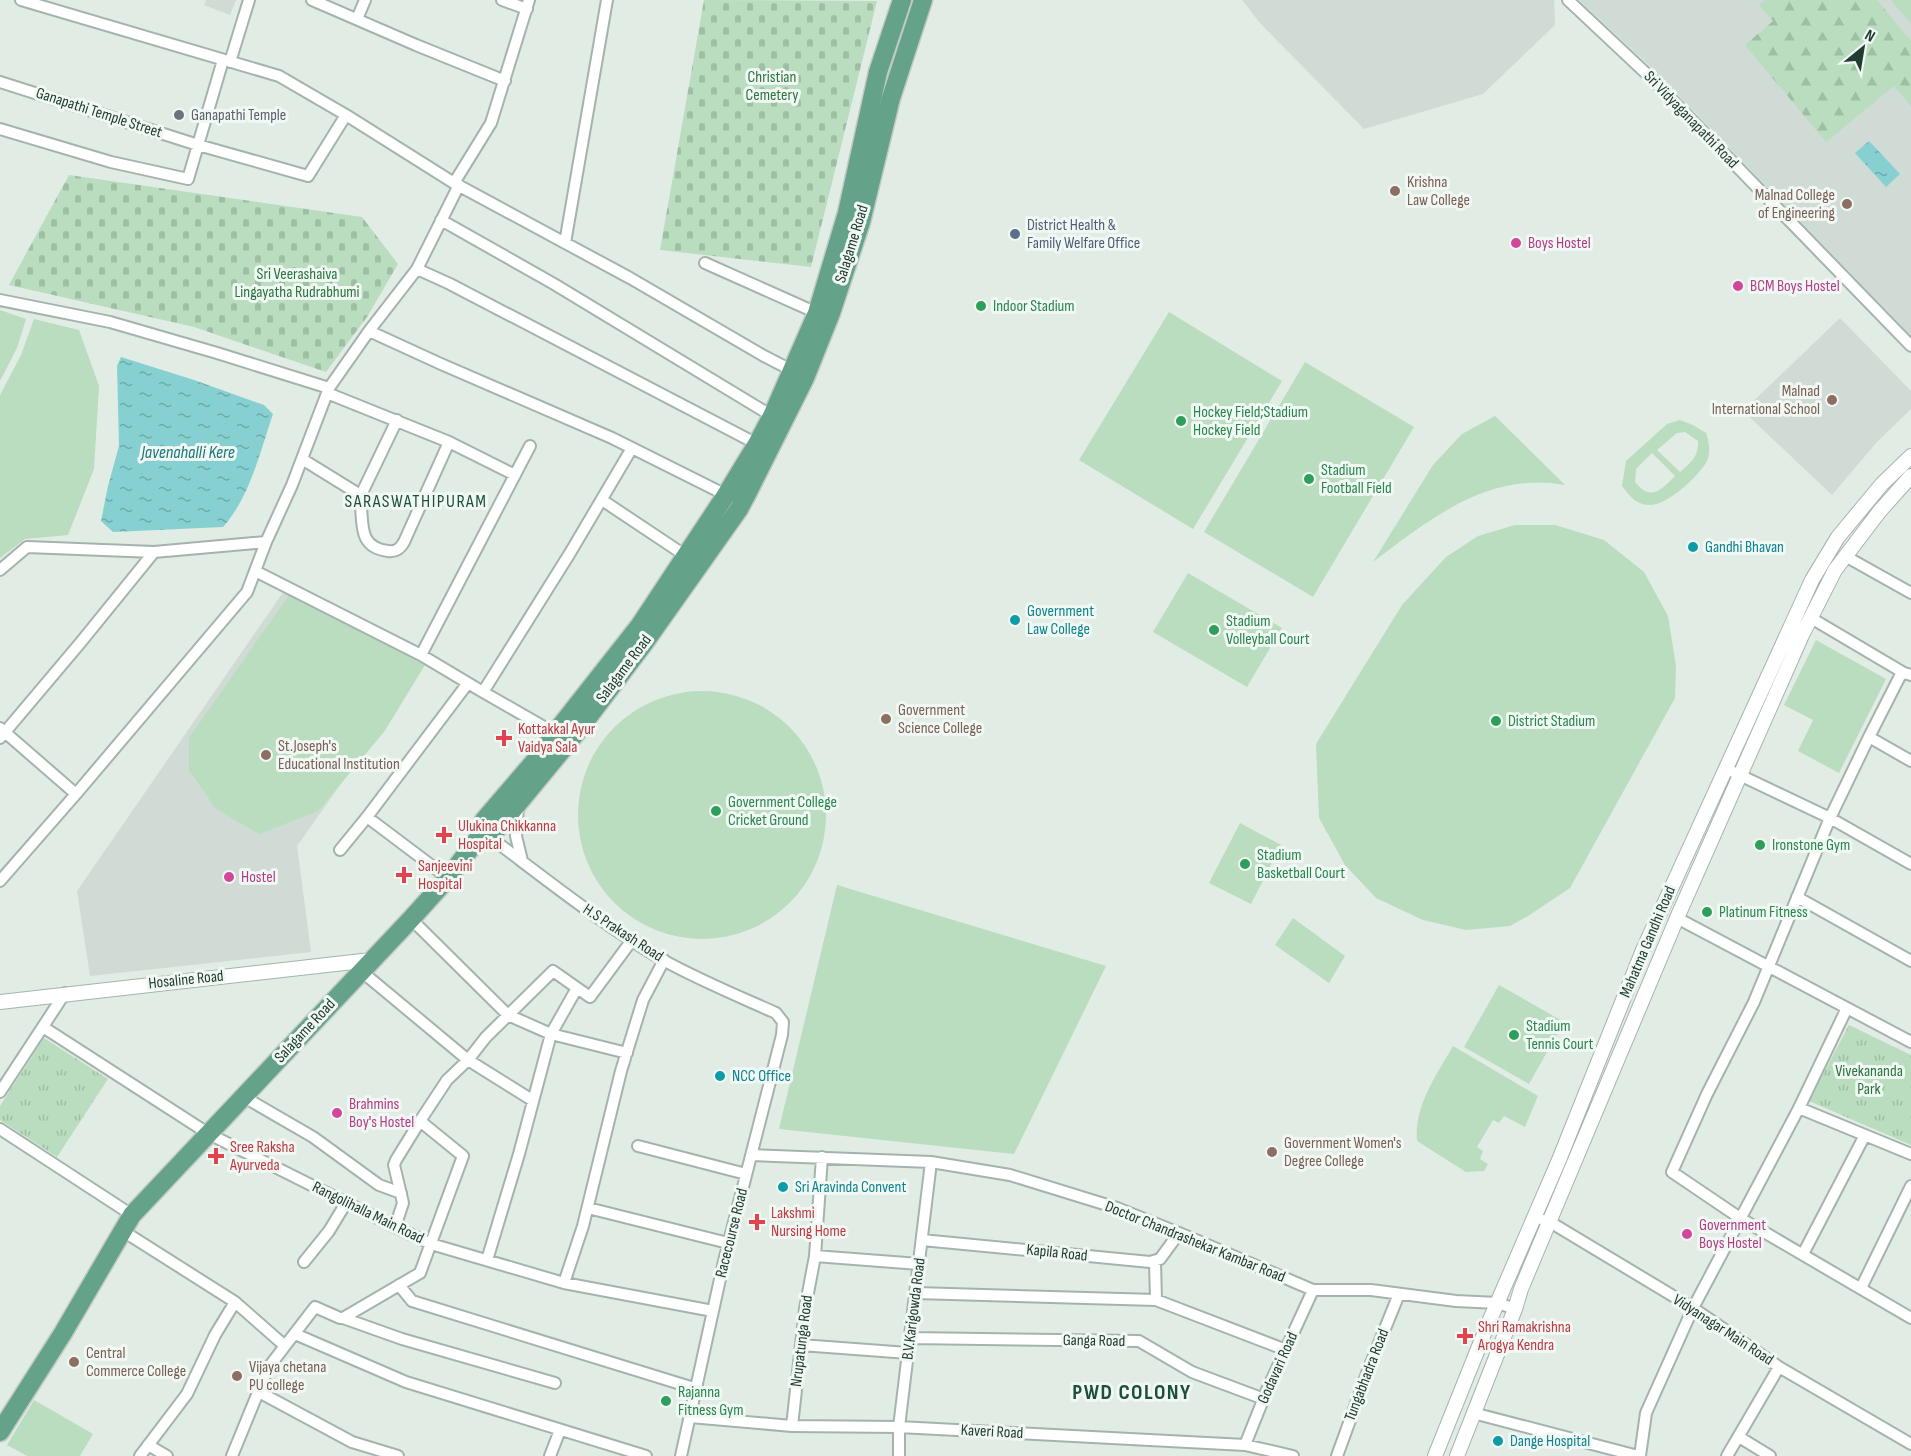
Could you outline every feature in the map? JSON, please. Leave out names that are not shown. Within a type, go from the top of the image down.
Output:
[{"type":"main road","points":[[483,832],[484,820],[539,756],[562,737],[726,495],[772,416],[817,313],[847,213],[878,72],[902,0]]},
{"type":"main road","name":"Salagame Road","points":[[0,1432],[63,1333],[127,1223],[411,919],[448,878],[483,832],[497,829],[518,803],[562,737],[645,642],[739,509],[800,387],[831,313],[857,233],[891,98],[923,0]]},
{"type":"street","points":[[21,0],[279,76],[456,184],[630,278],[764,356],[791,369]]},
{"type":"street","points":[[0,129],[111,162],[188,179],[226,61],[249,0]]},
{"type":"street","points":[[312,0],[505,81]]},
{"type":"street","points":[[357,20],[365,0]]},
{"type":"street","points":[[0,881],[247,592],[328,391],[369,331],[417,269],[456,184],[491,123],[528,5],[502,0]]},
{"type":"street","points":[[565,243],[607,0]]},
{"type":"street","name":"Sri Vidyaganapathi Road","points":[[1568,0],[1650,77],[1911,346]]},
{"type":"street","name":"Ganapathi Temple Street","points":[[0,82],[198,145],[308,176],[346,115]]},
{"type":"street","points":[[441,220],[554,284],[772,416]]},
{"type":"street","points":[[705,263],[817,313]]},
{"type":"street","points":[[417,269],[757,444]]},
{"type":"street","points":[[0,300],[110,322],[218,353],[328,391],[449,442],[515,475]]},
{"type":"street","points":[[369,331],[632,448],[726,495]]},
{"type":"street","points":[[397,420],[360,497],[362,530],[365,538],[381,550],[393,551],[400,548],[449,442]]},
{"type":"street","points":[[421,655],[530,446]]},
{"type":"street","points":[[483,692],[632,448]]},
{"type":"street","name":"Mahatma Gandhi Road","points":[[1435,1456],[1627,989],[1812,580],[1838,537],[1911,456]]},
{"type":"street","points":[[302,459],[360,497]]},
{"type":"street","points":[[1893,474],[1909,481]]},
{"type":"street","name":"Mahatma Gandhi Road","points":[[1456,1456],[1521,1289],[1642,998],[1739,774],[1811,618],[1835,570],[1845,556],[1909,481]]},
{"type":"street","points":[[602,500],[686,556]]},
{"type":"street","points":[[0,570],[27,547],[154,552],[266,542]]},
{"type":"street","points":[[76,794],[2,733],[81,642],[154,552]]},
{"type":"street","points":[[1845,556],[1911,593]]},
{"type":"street","points":[[255,571],[421,655],[562,737]]},
{"type":"street","points":[[1811,618],[1908,674]]},
{"type":"street","points":[[1908,674],[1900,676],[1830,819],[1754,1002],[1707,1094],[1672,1172],[1740,1218],[1911,1318]]},
{"type":"street","points":[[340,850],[367,818],[468,683]]},
{"type":"street","points":[[1869,737],[1911,761]]},
{"type":"street","points":[[1725,768],[1830,819],[1911,864]]},
{"type":"street","points":[[518,803],[516,836],[522,861]]},
{"type":"street","points":[[367,818],[448,878]]},
{"type":"street","name":"H.S Prakash Road","points":[[483,832],[589,912],[664,960],[710,984],[776,1013]]},
{"type":"street","points":[[1797,897],[1911,961]]},
{"type":"street","points":[[1677,918],[1911,1042]]},
{"type":"street","points":[[411,919],[508,1015],[552,1034],[627,1053]]},
{"type":"street","points":[[395,1227],[403,1203],[395,1169],[396,1160],[447,1080],[468,1060],[486,1037],[553,971],[590,997],[632,940]]},
{"type":"street","points":[[564,1282],[588,1208],[627,1053],[643,1000],[664,960]]},
{"type":"street","points":[[366,965],[468,1060],[532,1100]]},
{"type":"street","name":"Hosaline Road","points":[[0,1002],[65,993],[366,965]]},
{"type":"street","points":[[487,1260],[552,1034],[577,988]]},
{"type":"street","points":[[1627,989],[1642,998]]},
{"type":"street","points":[[0,1092],[65,993]]},
{"type":"street","points":[[1473,1413],[1639,1456],[1646,1413],[1693,1308],[1798,1108],[1846,1008]]},
{"type":"street","name":"Racecourse Road","points":[[681,1456],[728,1243],[782,1035],[783,1022],[776,1013]]},
{"type":"street","name":"Rangolihalla Main Road","points":[[43,1027],[208,1134],[431,1244],[564,1282],[713,1311]]},
{"type":"street","points":[[243,1097],[313,1137],[374,1182],[401,1193]]},
{"type":"street","points":[[1798,1108],[1911,1154]]},
{"type":"street","points":[[343,1318],[420,1273],[463,1156],[420,1121]]},
{"type":"street","points":[[0,1129],[235,1302],[285,1346]]},
{"type":"street","points":[[1803,1254],[1865,1135]]},
{"type":"street","points":[[638,1146],[746,1174]]},
{"type":"street","name":"Doctor Chandrashekar Kambar Road","points":[[752,1155],[931,1162],[1010,1175],[1117,1208],[1313,1290],[1371,1290],[1456,1301],[1498,1303],[1515,1309]]},
{"type":"street","name":"Nrupatunga Road","points":[[792,1426],[805,1309],[815,1256],[822,1157]]},
{"type":"street","name":"B.V.Karigowda Road","points":[[899,1456],[899,1427],[931,1162]]},
{"type":"street","points":[[1861,1288],[1911,1186]]},
{"type":"street","points":[[304,1262],[329,1231],[346,1203]]},
{"type":"street","points":[[588,1208],[728,1243]]},
{"type":"street","name":"Vidyanagar Main Road","points":[[1534,1218],[1550,1222],[1693,1308],[1779,1367],[1911,1444]]},
{"type":"street","points":[[1156,1300],[1155,1262],[1179,1233]]},
{"type":"street","name":"Kapila Road","points":[[922,1240],[1155,1262]]},
{"type":"street","points":[[815,1256],[919,1264]]},
{"type":"street","points":[[399,1285],[412,1301],[697,1389]]},
{"type":"street","name":"Godavari Road","points":[[1245,1445],[1313,1290]]},
{"type":"street","points":[[916,1293],[1156,1300],[1286,1350]]},
{"type":"street","name":"Tungabhadra Road","points":[[1337,1456],[1399,1294]]},
{"type":"street","points":[[140,1456],[187,1394],[215,1335],[235,1302]]},
{"type":"street","points":[[232,1456],[268,1368],[315,1307],[402,1339],[555,1383]]},
{"type":"street","points":[[294,1334],[406,1382],[646,1456]]},
{"type":"street","name":"Ganga Road","points":[[910,1338],[1139,1341],[1192,1372],[1264,1399]]},
{"type":"street","points":[[801,1345],[908,1353]]},
{"type":"street","points":[[1727,1456],[1779,1367]]},
{"type":"street","points":[[259,1392],[352,1442],[398,1456]]},
{"type":"street","name":"Kaveri Road","points":[[690,1417],[792,1426],[899,1427],[1245,1445],[1293,1456]]},
{"type":"street","points":[[550,1456],[560,1430]]},
{"type":"street","points":[[1739,1437],[1770,1456]]},
{"type":"street","points":[[148,1445],[167,1456]]},
{"type":"shaded area","points":[[206,0],[236,0],[230,15],[204,5]]},
{"type":"shaded area","points":[[1242,0],[1554,0],[1555,25],[1483,94],[1364,129],[1260,23]]},
{"type":"shaded area","name":"Malnad College of Engineering","points":[[1579,0],[1911,0],[1911,336],[1656,72]]},
{"type":"shaded area","name":"Malnad International School","points":[[1840,318],[1911,391],[1911,409],[1877,442],[1832,495],[1743,411]]},
{"type":"shaded area","name":"St.Joseph's Educational Institution","points":[[284,591],[425,665],[297,846],[311,952],[90,976],[77,891]]},
{"type":"green space","name":"Christian Cemetery","points":[[704,0],[877,1],[811,267],[660,250]]},
{"type":"green space","points":[[1765,0],[1877,0],[1911,41],[1911,106],[1894,86],[1826,142],[1745,45],[1773,21],[1759,5]]},
{"type":"green space","points":[[1891,0],[1911,0],[1911,24]]},
{"type":"green space","name":"Sri Veerashaiva Lingayatha Rudrabhumi","points":[[69,175],[362,217],[398,264],[367,317],[326,372],[194,327],[9,285]]},
{"type":"green space","points":[[0,310],[26,319],[17,348],[0,381]]},
{"type":"green space","name":"Hockey Field;Stadium Hockey Field","points":[[1169,312],[1282,381],[1193,529],[1079,460]]},
{"type":"green space","points":[[34,319],[79,330],[99,386],[94,469],[68,535],[25,539],[0,558],[0,395],[21,355]]},
{"type":"green space","name":"Stadium Football Field","points":[[1305,362],[1414,427],[1313,597],[1204,532]]},
{"type":"green space","points":[[1495,416],[1565,485],[1537,483],[1511,485],[1485,492],[1438,515],[1373,562],[1433,465],[1462,434]]},
{"type":"green space","points":[[1680,420],[1706,433],[1709,447],[1707,461],[1681,489],[1664,501],[1648,505],[1639,503],[1622,486],[1626,461],[1667,424]],"holes":[[[1685,432],[1698,441],[1698,447],[1693,459],[1680,472],[1657,450],[1677,433]],[[1652,453],[1675,476],[1656,492],[1651,493],[1635,482],[1636,469]]]},
{"type":"green space","name":"District Stadium","points":[[1515,525],[1555,525],[1604,540],[1644,572],[1668,616],[1676,666],[1675,698],[1570,888],[1510,926],[1466,930],[1423,920],[1376,898],[1345,865],[1319,818],[1316,744],[1402,605],[1446,557],[1478,536]]},
{"type":"green space","points":[[1188,573],[1282,628],[1247,687],[1153,632]]},
{"type":"green space","points":[[290,594],[425,665],[384,732],[318,811],[259,834],[216,809],[189,770],[189,738]]},
{"type":"green space","points":[[1816,640],[1886,679],[1839,773],[1798,751],[1813,720],[1784,705]]},
{"type":"green space","points":[[702,691],[726,693],[749,700],[771,712],[790,727],[805,746],[817,768],[824,791],[826,815],[824,839],[817,862],[805,884],[790,903],[771,918],[749,930],[726,937],[702,939],[678,937],[655,930],[633,918],[614,903],[599,884],[587,862],[580,839],[578,815],[580,791],[587,768],[599,746],[614,727],[633,712],[655,700],[678,693]]},
{"type":"green space","name":"Stadium Basketball Court","points":[[1240,823],[1281,845],[1251,904],[1209,883]]},
{"type":"green space","points":[[837,885],[1106,966],[1014,1154],[779,1129]]},
{"type":"green space","points":[[1293,918],[1345,956],[1329,983],[1275,945]]},
{"type":"green space","name":"Stadium Tennis Court","points":[[1499,985],[1564,1022],[1529,1084],[1464,1047]]},
{"type":"green space","name":"Vivekananda Park","points":[[1849,1025],[1911,1055],[1911,1145],[1809,1101]]},
{"type":"green space","points":[[44,1038],[108,1079],[57,1157],[0,1120],[0,1106]]},
{"type":"green space","points":[[1453,1046],[1538,1096],[1525,1127],[1504,1116],[1499,1123],[1493,1120],[1477,1147],[1483,1151],[1480,1159],[1488,1164],[1484,1171],[1466,1172],[1417,1141],[1417,1128],[1423,1103],[1433,1080]]},
{"type":"green space","points":[[34,1400],[93,1434],[80,1456],[27,1456],[7,1445]]},
{"type":"water","points":[[1869,141],[1900,174],[1886,187],[1855,153]]},
{"type":"water","name":"Javenahalli Kere","points":[[121,357],[264,405],[273,414],[247,488],[223,527],[113,532],[101,521],[119,446],[117,366]]},
{"type":"place","name":"Ganapathi Temple","points":[[179,115]]},
{"type":"place","name":"Krishna Law College","points":[[1395,191]]},
{"type":"place","name":"Malnad College of Engineering","points":[[1847,204]]},
{"type":"place","name":"District Health & Family Welfare Office","points":[[1015,234]]},
{"type":"place","name":"Boys Hostel","points":[[1516,243]]},
{"type":"place","name":"BCM Boys Hostel","points":[[1738,286]]},
{"type":"place","name":"Indoor Stadium","points":[[981,306]]},
{"type":"place","name":"Malnad International School","points":[[1832,400]]},
{"type":"place","name":"Hockey Field;Stadium Hockey Field","points":[[1181,421]]},
{"type":"place","name":"Stadium Football Field","points":[[1309,479]]},
{"type":"place","name":"Gandhi Bhavan","points":[[1693,547]]},
{"type":"place","name":"Government Law College","points":[[1015,620]]},
{"type":"place","name":"Stadium Volleyball Court","points":[[1214,630]]},
{"type":"place","name":"Government Science College","points":[[886,719]]},
{"type":"place","name":"District Stadium","points":[[1496,721]]},
{"type":"place","name":"Kottakkal Ayur Vaidya Sala","points":[[504,738]]},
{"type":"place","name":"St.Joseph's Educational Institution","points":[[266,755]]},
{"type":"place","name":"Government College Cricket Ground","points":[[716,811]]},
{"type":"place","name":"Ulukina Chikkanna Hospital","points":[[444,835]]},
{"type":"place","name":"Ironstone Gym","points":[[1760,845]]},
{"type":"place","name":"Stadium Basketball Court","points":[[1245,864]]},
{"type":"place","name":"Sanjeevini Hospital","points":[[404,875]]},
{"type":"place","name":"Hostel","points":[[229,877]]},
{"type":"place","name":"Platinum Fitness","points":[[1707,912]]},
{"type":"place","name":"Stadium Tennis Court","points":[[1514,1035]]},
{"type":"place","name":"NCC Office","points":[[720,1076]]},
{"type":"place","name":"Brahmins Boy's Hostel","points":[[337,1113]]},
{"type":"place","name":"Government Women's Degree College","points":[[1272,1152]]},
{"type":"place","name":"Sree Raksha Ayurveda","points":[[216,1156]]},
{"type":"place","name":"Sri Aravinda Convent","points":[[783,1187]]},
{"type":"place","name":"Lakshmi Nursing Home","points":[[757,1222]]},
{"type":"place","name":"Government Boys Hostel","points":[[1687,1234]]},
{"type":"place","name":"Shri Ramakrishna Arogya Kendra","points":[[1465,1336]]},
{"type":"place","name":"Central Commerce College","points":[[74,1362]]},
{"type":"place","name":"Vijaya chetana PU college","points":[[237,1376]]},
{"type":"place","name":"Rajanna Fitness Gym","points":[[666,1401]]},
{"type":"place","name":"Dange Hospital","points":[[1498,1441]]},
{"type":"district","name":"SARASWATHIPURAM","points":[[416,501]]},
{"type":"district","name":"PWD COLONY","points":[[1132,1392]]}]
